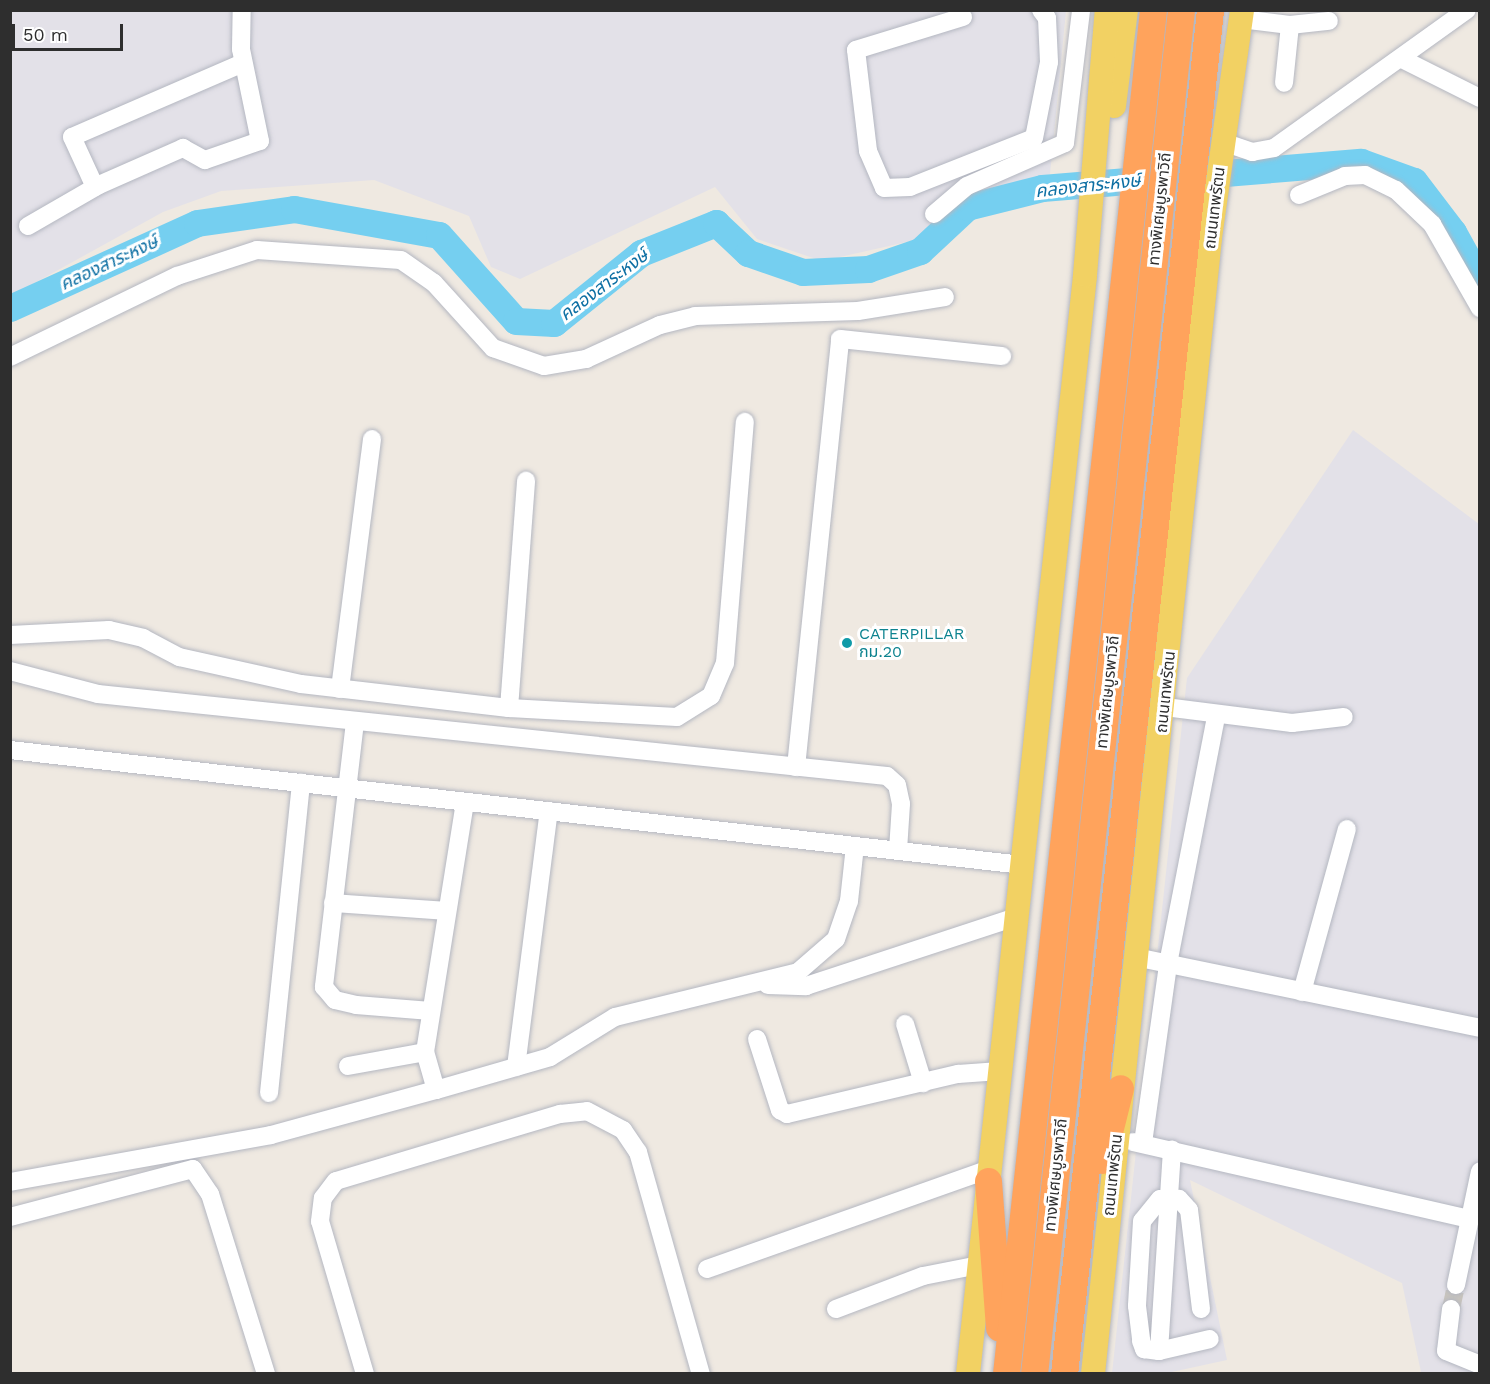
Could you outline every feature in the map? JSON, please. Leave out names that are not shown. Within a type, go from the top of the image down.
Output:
[{"type":"highway","name":"ทางพิเศษบูรพาวิถี","points":[[1002,1366],[1153,10]]},
{"type":"highway","name":"ทางพิเศษบูรพาวิถี","points":[[1034,1374],[1181,10]]},
{"type":"highway","name":"ถนนเทพรัตน","points":[[1064,1374],[1194,155],[1229,16]]},
{"type":"highway","points":[[1002,1366],[1105,184],[1129,17]]},
{"type":"highway","points":[[1076,1263],[1120,1088]]},
{"type":"highway","points":[[988,1175],[1002,1366]]},
{"type":"main road","points":[[968,1374],[1085,275],[1105,184],[1107,10]]},
{"type":"main road","name":"ถนนเทพรัตน","points":[[1093,1374],[1120,1088],[1165,707],[1222,152],[1229,16]]},
{"type":"lane","points":[[28,226],[95,187],[183,148],[205,160],[260,141],[243,63],[242,10]]},
{"type":"lane","points":[[963,17],[856,50],[868,151],[884,188],[910,187],[1034,138],[1049,62],[1047,18],[1041,10]]},
{"type":"lane","points":[[934,214],[967,186],[1065,142],[1081,10]]},
{"type":"lane","points":[[1222,152],[1252,152],[1274,148],[1402,59],[1467,10]]},
{"type":"lane","points":[[1229,16],[1290,25],[1329,21]]},
{"type":"lane","points":[[1284,83],[1290,25]]},
{"type":"lane","points":[[1402,59],[1479,98]]},
{"type":"lane","points":[[95,187],[72,137],[243,63]]},
{"type":"lane","points":[[1299,195],[1345,176],[1365,175],[1396,190],[1432,224],[1479,308]]},
{"type":"lane","points":[[10,357],[177,276],[257,250],[401,260],[434,283],[493,348],[544,366],[586,359],[660,325],[695,316],[858,311],[945,297]]},
{"type":"lane","points":[[796,767],[840,339],[1002,356]]},
{"type":"lane","points":[[10,635],[109,630],[242,674],[340,689],[509,708],[656,720],[692,711],[711,696],[725,663],[745,422]]},
{"type":"lane","points":[[340,689],[372,439]]},
{"type":"lane","points":[[509,708],[526,481]]},
{"type":"lane","points":[[10,671],[98,694],[887,776],[897,785],[901,804],[898,851]]},
{"type":"lane","points":[[1165,707],[1216,716],[1292,723],[1344,717]]},
{"type":"lane","points":[[1143,1143],[1168,964],[1216,716]]},
{"type":"lane","points":[[355,722],[344,788],[324,987],[335,1000],[431,1011]]},
{"type":"lane","points":[[10,750],[1022,865]]},
{"type":"lane","points":[[269,1093],[301,783]]},
{"type":"lane","points":[[436,1090],[426,1052],[446,911],[465,802]]},
{"type":"lane","points":[[516,1067],[549,811]]},
{"type":"lane","points":[[1302,992],[1347,829]]},
{"type":"lane","points":[[10,1182],[271,1134],[516,1067],[570,1047],[615,1017],[798,972],[836,939],[849,901],[855,846]]},
{"type":"lane","points":[[333,903],[446,911]]},
{"type":"lane","points":[[744,985],[806,986],[1016,917]]},
{"type":"lane","points":[[1135,957],[1479,1028]]},
{"type":"lane","points":[[904,1024],[923,1083]]},
{"type":"lane","points":[[758,1039],[780,1110],[787,1114],[923,1083],[1000,1071]]},
{"type":"lane","points":[[348,1066],[426,1052]]},
{"type":"lane","points":[[365,1374],[320,1221],[323,1198],[336,1181],[560,1114],[587,1111],[623,1130],[638,1152],[700,1374]]},
{"type":"lane","points":[[1116,1140],[1172,1149],[1469,1219]]},
{"type":"lane","points":[[1159,1351],[1172,1149]]},
{"type":"lane","points":[[10,1217],[193,1169],[210,1194],[266,1374]]},
{"type":"lane","points":[[1456,1285],[1479,1171]]},
{"type":"lane","points":[[707,1269],[988,1175]]},
{"type":"lane","points":[[1169,1197],[1189,1210],[1201,1309]]},
{"type":"lane","points":[[1169,1197],[1153,1203],[1142,1231],[1138,1328],[1144,1349],[1159,1351],[1210,1339]]},
{"type":"lane","points":[[836,1309],[923,1276],[979,1265]]},
{"type":"lane","points":[[1451,1309],[1446,1351],[1479,1365]]},
{"type":"shaded area","points":[[11,11],[1066,11],[1050,174],[963,199],[920,239],[822,261],[757,239],[715,187],[520,279],[491,267],[469,216],[374,180],[221,191],[163,212],[11,296]]},
{"type":"shaded area","points":[[1353,430],[1479,524],[1479,1373],[1421,1372],[1402,1283],[1190,1180],[1227,1360],[1167,1373],[1112,1374],[1187,678]]},
{"type":"waterway","name":"คลองสาระหงษ์","points":[[10,308],[197,223],[294,209],[439,235],[516,321],[554,323],[641,253],[716,223],[748,253],[803,272],[868,269],[920,251],[967,207],[1042,188],[1361,162],[1414,181],[1453,232],[1480,281]]},
{"type":"tunnel","points":[[1451,1309],[1456,1285]]},
{"type":"place","name":"CATERPILLAR กม.20","points":[[847,643]]}]
